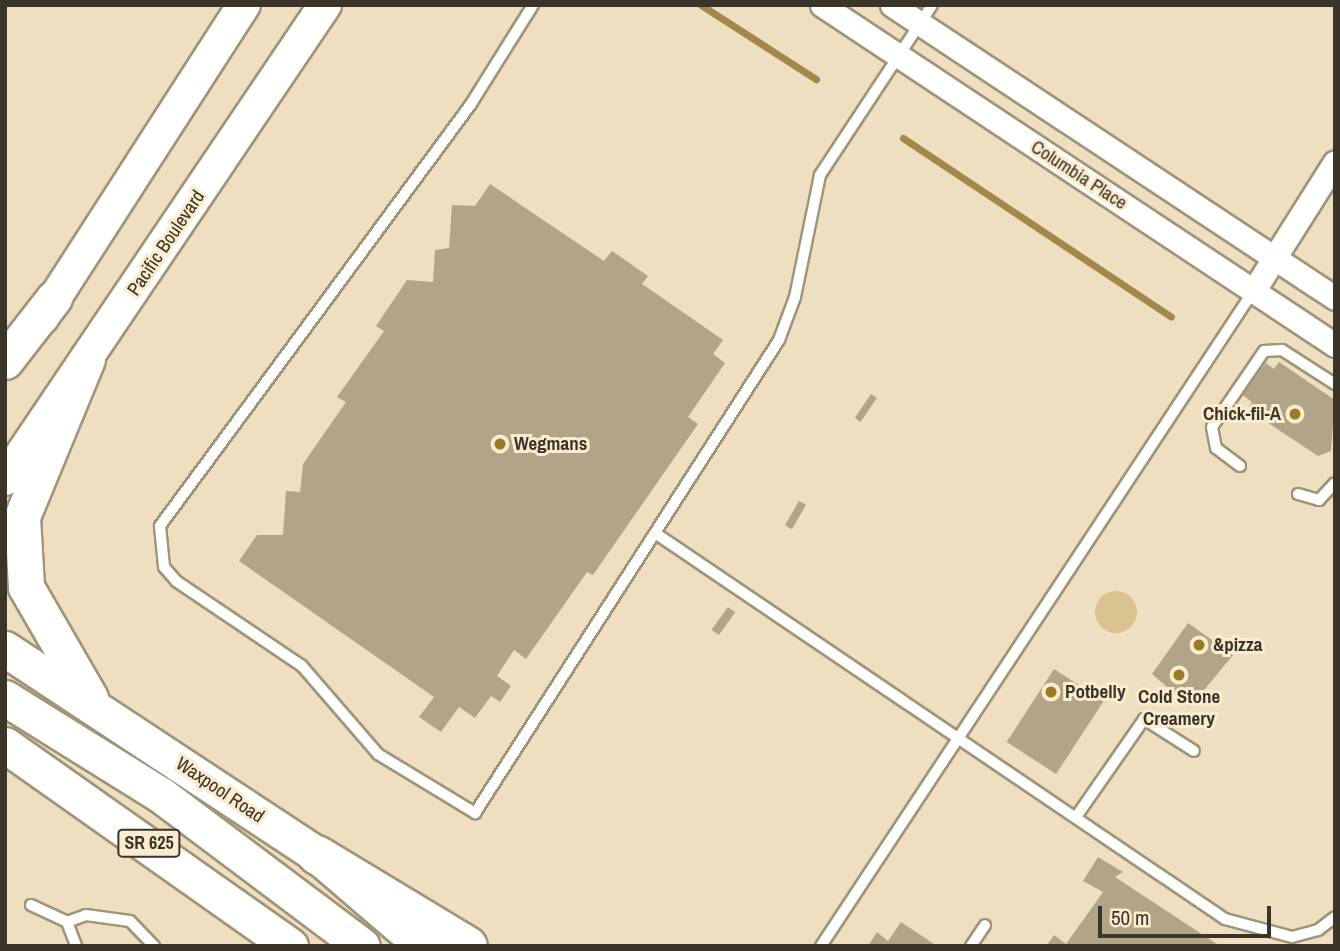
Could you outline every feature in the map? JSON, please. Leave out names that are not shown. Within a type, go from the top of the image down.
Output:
[{"type":"highway","points":[[317,855],[468,946]]},
{"type":"main road","points":[[5,376],[244,5]]},
{"type":"main road","name":"Pacific Boulevard","points":[[5,479],[325,5]]},
{"type":"main road","points":[[5,360],[54,298]]},
{"type":"main road","points":[[86,359],[22,517],[23,567],[38,614],[94,704]]},
{"type":"main road","name":"Waxpool Road","points":[[5,649],[94,704],[317,855],[423,946]]},
{"type":"main road","points":[[5,698],[161,795],[362,946]]},
{"type":"main road","name":"SR 625","points":[[5,745],[290,946]]},
{"type":"street","name":"Columbia Place","points":[[822,5],[1335,345]]},
{"type":"street","name":"Columbia Place","points":[[892,5],[925,14],[1335,298]]},
{"type":"street","points":[[1254,290],[1335,162]]},
{"type":"lane","points":[[533,5],[471,104],[160,526],[164,567],[302,666],[378,754],[475,813],[658,535],[779,340],[795,297],[820,175],[925,14]]},
{"type":"lane","points":[[821,946],[1254,290]]},
{"type":"lane","points":[[1240,466],[1216,447],[1212,427],[1264,351],[1282,350],[1335,384]]},
{"type":"lane","points":[[1298,494],[1319,500],[1335,483]]},
{"type":"lane","points":[[658,535],[1246,930],[1292,937],[1318,930],[1335,917]]},
{"type":"lane","points":[[1076,817],[1144,719],[1194,751]]},
{"type":"lane","points":[[31,905],[67,922],[76,946]]},
{"type":"lane","points":[[67,922],[86,915],[130,921],[154,946]]},
{"type":"lane","points":[[971,946],[985,925]]},
{"type":"shaded area","points":[[1116,591],[1131,597],[1137,612],[1131,627],[1116,633],[1101,627],[1095,612],[1101,597]]},
{"type":"building","name":"Wegmans","points":[[490,184],[604,261],[612,251],[648,276],[642,284],[723,340],[713,354],[725,363],[688,417],[698,424],[593,575],[587,572],[526,659],[514,650],[497,676],[511,686],[500,702],[491,696],[475,718],[459,707],[441,732],[419,717],[434,697],[239,561],[257,535],[283,535],[286,491],[300,492],[303,464],[346,402],[337,397],[384,331],[376,326],[407,280],[433,282],[435,250],[449,248],[452,205],[475,206]]},
{"type":"building","name":"Chick-fil-A","points":[[1279,362],[1335,400],[1331,451],[1318,456],[1247,409],[1252,402],[1241,394],[1266,363],[1274,369]]},
{"type":"building","points":[[871,394],[877,398],[861,422],[855,418]]},
{"type":"building","points":[[799,501],[806,505],[792,529],[785,525]]},
{"type":"building","points":[[728,607],[735,612],[719,635],[712,630]]},
{"type":"building","points":[[1188,623],[1233,655],[1190,707],[1152,674]]},
{"type":"building","points":[[1054,669],[1103,701],[1056,774],[1007,742]]},
{"type":"building","points":[[1098,857],[1123,872],[1115,877],[1220,946],[1047,945],[1054,935],[1066,944],[1103,892],[1083,881]]},
{"type":"building","points":[[901,922],[937,946],[868,946],[877,932],[888,941]]},
{"type":"waterway","points":[[701,5],[816,79]]},
{"type":"waterway","points":[[903,138],[1171,317]]},
{"type":"place","name":"Chick-fil-A","points":[[1295,414]]},
{"type":"place","name":"Wegmans","points":[[500,444]]},
{"type":"place","name":"&pizza","points":[[1199,645]]},
{"type":"place","name":"Cold Stone Creamery","points":[[1179,675]]},
{"type":"place","name":"Potbelly","points":[[1051,692]]}]
